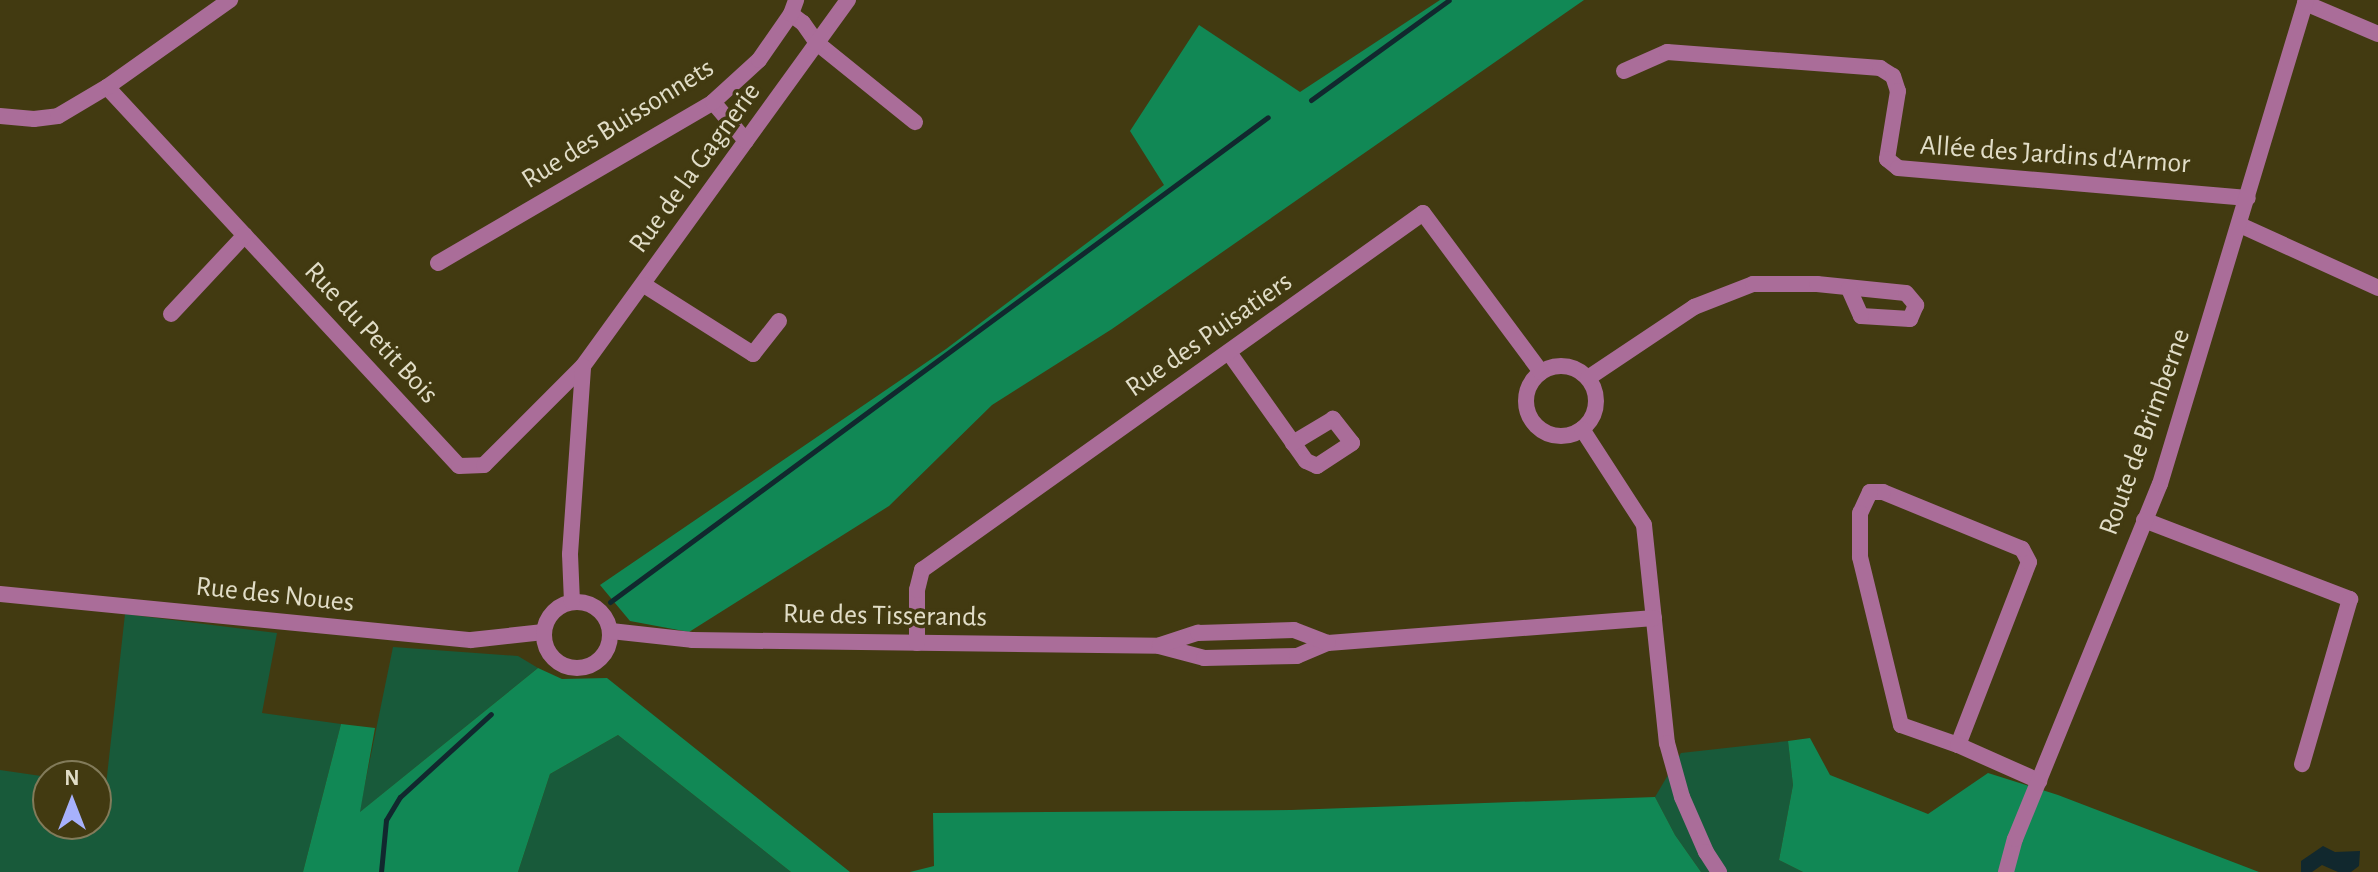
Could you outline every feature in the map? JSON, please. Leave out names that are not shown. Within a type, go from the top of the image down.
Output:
[{"type":"street","points":[[0,116],[34,119],[58,116],[107,87],[230,0]]},
{"type":"street","name":"Rue de la Gagnerie","points":[[459,466],[484,465],[583,366],[848,0]]},
{"type":"street","points":[[2306,2],[2378,34]]},
{"type":"street","name":"Route de Brimberne","points":[[2006,872],[2015,839],[2160,484],[2306,2]]},
{"type":"street","points":[[794,7],[817,43],[915,122]]},
{"type":"street","name":"Rue des Buissonnets","points":[[438,263],[713,102],[759,60],[794,7]]},
{"type":"street","name":"Allée des Jardins d'Armor","points":[[1624,71],[1667,52],[1880,68],[1893,76],[1898,91],[1887,159],[1898,168],[2248,198]]},
{"type":"street","name":"Rue du Petit Bois","points":[[107,87],[459,466]]},
{"type":"street","points":[[713,102],[746,141]]},
{"type":"street","name":"Rue des Puisatiers","points":[[917,643],[917,590],[922,570],[1230,354],[1423,213],[1541,372]]},
{"type":"street","points":[[2240,225],[2378,288]]},
{"type":"street","points":[[171,314],[245,235]]},
{"type":"street","points":[[1588,378],[1694,307],[1753,284],[1849,289]]},
{"type":"street","points":[[644,285],[753,354],[779,321]]},
{"type":"street","points":[[1230,354],[1293,443]]},
{"type":"street","points":[[572,602],[570,554],[583,366]]},
{"type":"street","points":[[1561,366],[1581,371],[1588,378],[1596,399],[1595,411],[1582,429],[1561,436],[1540,429],[1533,421],[1526,400],[1533,379],[1541,372],[1561,366]]},
{"type":"street","points":[[1582,429],[1644,525],[1667,743],[1682,797],[1706,852],[1719,872]]},
{"type":"street","points":[[1958,745],[2029,562],[2022,549],[1883,492],[1870,492],[1860,513],[1860,557],[1901,725],[1958,745],[2039,781]]},
{"type":"street","points":[[2144,520],[2350,599],[2302,764]]},
{"type":"street","name":"Rue des Noues","points":[[0,594],[471,640],[544,632]]},
{"type":"street","points":[[572,602],[585,603],[601,611],[611,631],[611,640],[602,658],[595,664],[575,669],[557,662],[549,654],[544,632],[550,616],[572,602]]},
{"type":"street","name":"Rue des Tisserands","points":[[611,631],[692,640],[1159,646],[1204,658],[1297,656],[1328,643],[1654,618]]},
{"type":"street","name":"Rue des Tisserands","points":[[1159,646],[1198,633],[1294,630],[1328,643]]},
{"type":"green space","points":[[1440,0],[1584,0],[1112,329],[992,405],[889,506],[689,632],[630,621],[600,585],[946,349],[1164,185],[1130,131],[1199,25],[1300,92]]},
{"type":"green space","points":[[125,614],[277,633],[262,713],[341,724],[303,872],[0,872],[0,770],[32,775],[32,840],[112,840],[112,760],[109,760]]},
{"type":"green space","points":[[393,647],[518,656],[538,668],[359,813]]},
{"type":"green space","points":[[538,668],[562,679],[607,678],[850,872],[791,872],[618,735],[550,774],[518,872],[303,872],[341,724],[375,728],[360,812]]},
{"type":"green space","points":[[618,735],[791,872],[518,872],[550,774]]},
{"type":"green space","points":[[1810,738],[1830,775],[1928,814],[1988,773],[2058,795],[2259,872],[1803,872],[1779,860],[1793,785],[1788,741]]},
{"type":"green space","points":[[1788,741],[1793,785],[1779,860],[1803,872],[1701,872],[1675,835],[1655,797],[1681,753]]},
{"type":"green space","points":[[1655,797],[1675,835],[1701,872],[910,872],[934,866],[933,813],[1291,810]]},
{"type":"water","points":[[2323,846],[2335,852],[2360,851],[2359,866],[2351,872],[2338,872],[2322,865],[2312,872],[2301,872],[2301,861]]},
{"type":"waterway","points":[[1311,100],[1449,0]]},
{"type":"waterway","points":[[610,602],[1268,117]]},
{"type":"waterway","points":[[381,872],[386,820],[400,797],[491,714]]}]
